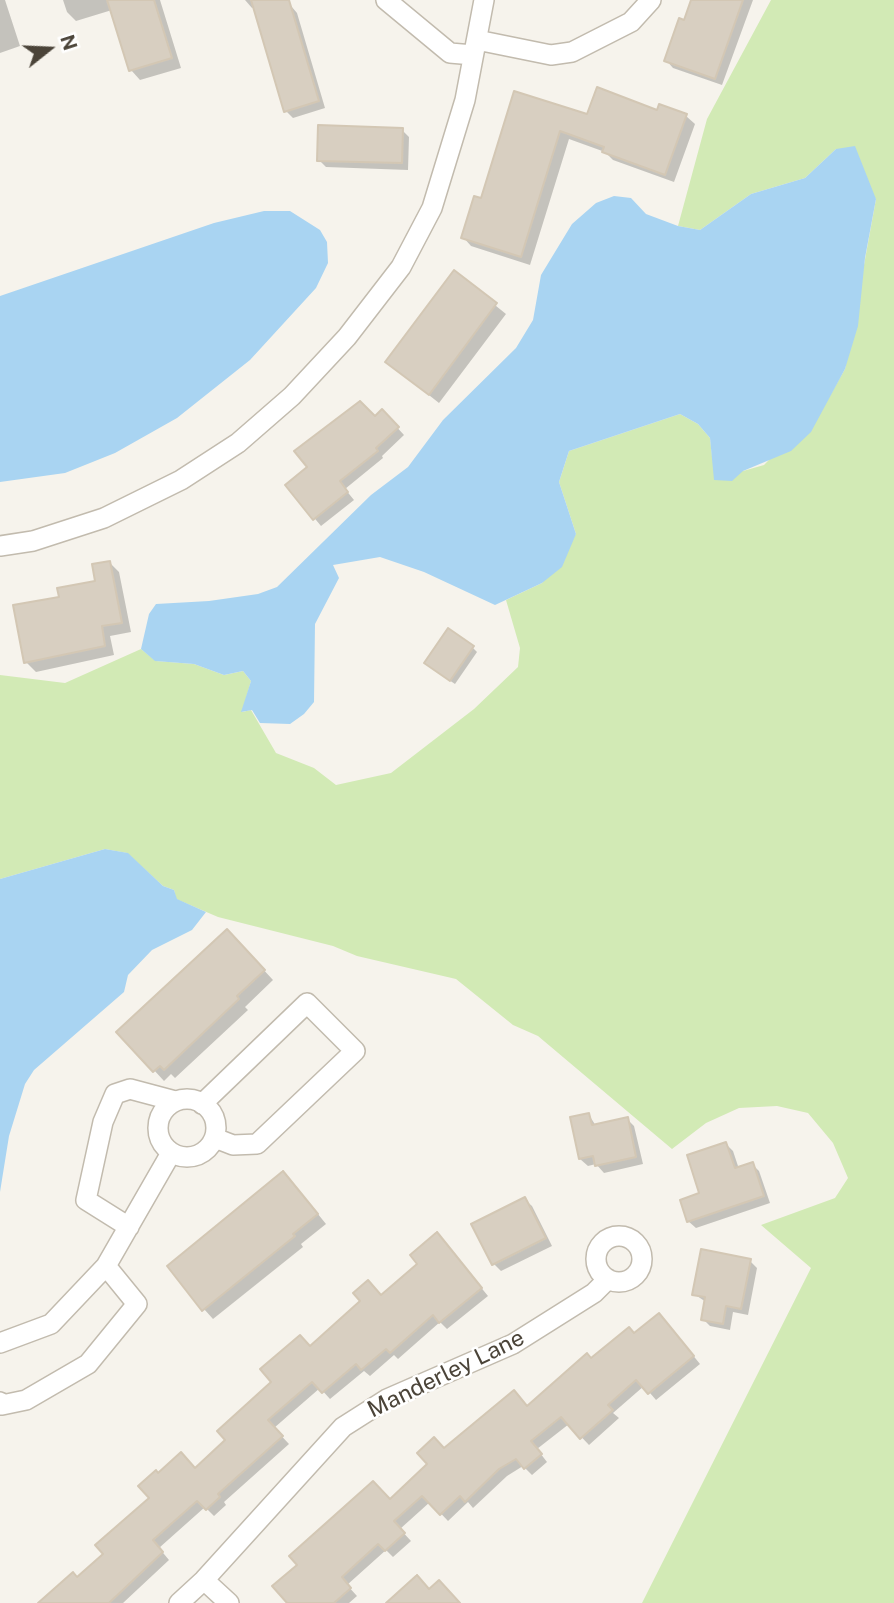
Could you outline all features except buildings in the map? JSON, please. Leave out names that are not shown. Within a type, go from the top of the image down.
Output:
[{"type":"street","points":[[386,0],[450,53],[475,48],[551,55],[572,51],[631,22],[651,0]]},
{"type":"street","points":[[0,547],[33,541],[104,518],[181,481],[238,443],[292,396],[347,337],[401,267],[432,208],[465,100],[484,0]]},
{"type":"street","points":[[202,1104],[307,1003],[355,1051],[257,1144],[233,1145],[215,1138]]},
{"type":"street","points":[[129,1227],[86,1200],[103,1122],[115,1094],[130,1089],[175,1101],[184,1099],[202,1104],[215,1119],[215,1138],[203,1153],[194,1157],[171,1153],[161,1142],[158,1124],[161,1114],[175,1101]]},
{"type":"street","points":[[0,1343],[51,1324],[106,1266],[171,1153]]},
{"type":"street","points":[[0,1402],[2,1405],[26,1400],[88,1364],[137,1304],[106,1266]]},
{"type":"street","name":"Manderley Lane","points":[[180,1603],[343,1427],[387,1399],[513,1344],[594,1293],[608,1279]]},
{"type":"street","points":[[204,1580],[229,1603]]},
{"type":"green space","points":[[771,0],[894,0],[894,1603],[642,1603],[811,1268],[761,1225],[835,1198],[848,1178],[833,1143],[808,1113],[777,1106],[739,1108],[706,1123],[672,1149],[538,1036],[513,1025],[456,979],[357,956],[333,946],[218,917],[176,899],[174,890],[163,886],[127,853],[105,849],[0,879],[0,675],[65,683],[141,649],[156,661],[194,664],[224,675],[243,671],[251,681],[242,712],[251,710],[276,753],[314,768],[336,785],[391,773],[474,709],[518,667],[520,648],[506,600],[542,583],[576,534],[559,482],[569,451],[680,414],[698,424],[710,438],[712,456],[743,471],[764,465],[828,399],[845,369],[876,199],[836,149],[805,178],[751,194],[700,230],[678,226],[707,119]]},
{"type":"water","points":[[855,146],[876,199],[865,258],[858,326],[845,369],[811,432],[791,451],[743,471],[732,481],[714,480],[710,438],[698,424],[680,414],[569,451],[559,482],[576,534],[562,567],[542,583],[495,605],[424,572],[380,557],[333,565],[339,578],[315,624],[314,702],[290,724],[260,723],[252,710],[241,712],[251,681],[243,671],[224,675],[194,664],[155,661],[141,649],[149,614],[156,604],[209,601],[258,594],[277,587],[371,495],[408,467],[443,420],[516,348],[533,320],[541,275],[572,224],[596,203],[614,196],[631,198],[646,214],[678,226],[700,230],[751,194],[805,178],[836,149]]},
{"type":"water","points":[[264,211],[290,211],[320,230],[327,242],[328,263],[316,288],[250,360],[177,418],[115,453],[65,473],[0,482],[0,296],[214,223]]},
{"type":"water","points":[[105,849],[128,853],[163,886],[174,890],[177,899],[206,912],[192,930],[152,950],[128,975],[124,992],[34,1070],[25,1084],[9,1136],[0,1192],[0,879]]}]
